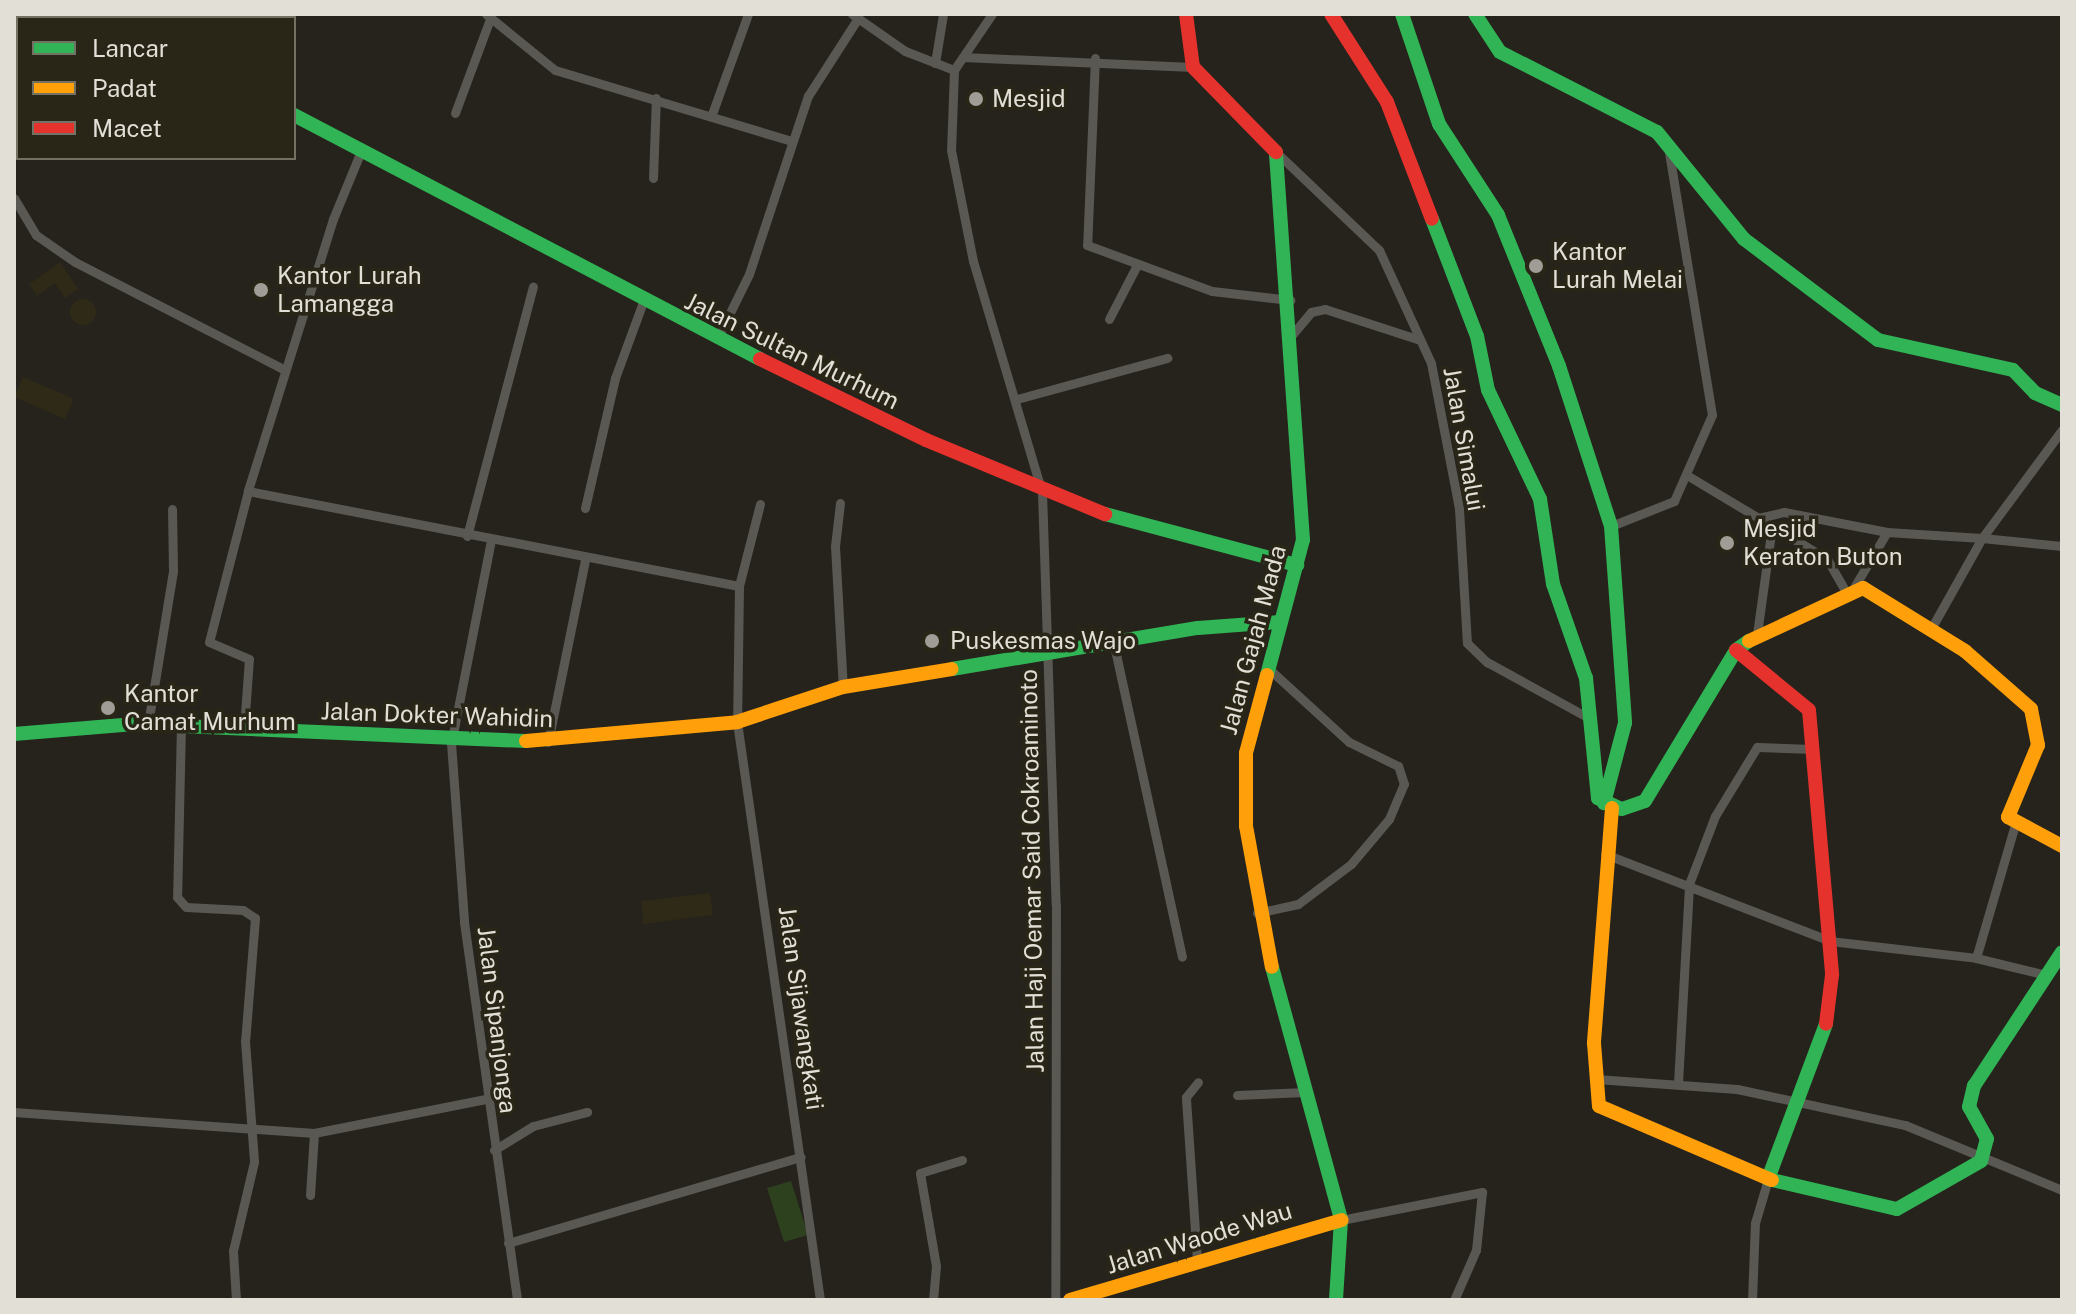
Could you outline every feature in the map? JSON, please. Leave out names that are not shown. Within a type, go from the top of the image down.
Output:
[{"type":"main road","points":[[1186,14],[1193,67],[1276,152]]},
{"type":"main road","points":[[1331,14],[1387,102],[1477,336],[1488,390],[1540,499],[1553,584],[1586,678],[1592,785],[1608,805]]},
{"type":"main road","points":[[1402,14],[1439,124],[1498,215],[1559,366],[1611,526],[1625,723],[1608,805],[1605,854],[1596,1079],[1603,1110],[1768,1179],[1897,1209],[1984,1158],[1986,1129],[1968,1099],[2062,952]]},
{"type":"main road","points":[[1475,14],[1500,52],[1668,143],[1744,239],[1878,340],[2013,370],[2035,393],[2062,405]]},
{"type":"main road","name":"Jalan Sultan Murhum","points":[[296,116],[643,302],[1042,492],[1297,565]]},
{"type":"main road","name":"Jalan Gajah Mada","points":[[1276,152],[1290,300],[1304,513],[1297,565],[1268,669],[1244,782],[1257,913],[1341,1220],[1336,1300]]},
{"type":"main road","points":[[1608,805],[1645,801],[1736,650],[1757,634],[1850,590],[1874,591],[1932,627],[2005,685],[2039,724],[2038,745],[2007,806],[2015,825],[2062,846]]},
{"type":"main road","name":"Jalan Dokter Wahidin","points":[[14,734],[148,724],[451,743],[548,742],[737,722],[843,687],[1280,622]]},
{"type":"main road","points":[[1736,650],[1804,703],[1813,749],[1830,941],[1825,1035],[1768,1179]]},
{"type":"main road","name":"Jalan Waode Wau","points":[[1070,1300],[1197,1260],[1341,1220]]},
{"type":"street","points":[[712,114],[748,14]]},
{"type":"street","points":[[935,63],[943,14]]},
{"type":"street","points":[[717,339],[749,274],[808,96],[855,16],[935,63],[954,70],[992,14]]},
{"type":"street","points":[[455,113],[488,16],[537,62],[792,141]]},
{"type":"street","points":[[963,57],[1095,58],[1193,67]]},
{"type":"street","points":[[1095,58],[1084,239],[1136,267],[1212,291],[1290,300]]},
{"type":"street","name":"Jalan Haji Oemar Said Cokroaminoto","points":[[954,70],[951,150],[973,261],[1017,399],[1042,492],[1049,655],[1055,1300]]},
{"type":"street","points":[[653,178],[656,98]]},
{"type":"street","points":[[1611,526],[1674,501],[1690,477],[1712,415],[1668,143]]},
{"type":"street","points":[[244,728],[249,659],[209,642],[248,491],[285,370],[361,151]]},
{"type":"street","name":"Jalan Simalui","points":[[1276,152],[1379,250],[1420,340],[1439,392],[1459,509],[1467,643],[1487,662],[1589,718]]},
{"type":"street","points":[[14,198],[36,235],[75,262],[285,370]]},
{"type":"street","points":[[1109,319],[1136,267]]},
{"type":"street","points":[[467,536],[533,287]]},
{"type":"street","points":[[585,508],[615,378],[643,302]]},
{"type":"street","points":[[1291,336],[1311,312],[1325,309],[1420,340]]},
{"type":"street","points":[[1017,399],[1167,358]]},
{"type":"street","points":[[1932,627],[1982,538],[2062,430]]},
{"type":"street","points":[[1690,477],[1827,559],[1850,590],[1887,532]]},
{"type":"street","points":[[248,491],[585,560],[739,586]]},
{"type":"street","points":[[840,503],[835,560],[843,687]]},
{"type":"street","name":"Jalan Sijawangkati","points":[[760,504],[739,586],[737,722],[820,1300]]},
{"type":"street","points":[[148,724],[173,571],[172,509]]},
{"type":"street","points":[[1758,518],[1784,512],[1887,532],[2062,546]]},
{"type":"street","points":[[1757,634],[1772,526]]},
{"type":"street","name":"Jalan Sipanjonga","points":[[491,540],[451,743],[486,1099],[517,1300]]},
{"type":"street","points":[[548,742],[585,560]]},
{"type":"street","points":[[1114,645],[1182,957]]},
{"type":"street","points":[[1257,913],[1298,904],[1351,864],[1389,819],[1404,784],[1398,766],[1349,742],[1268,669]]},
{"type":"street","points":[[181,725],[177,897],[186,907],[243,910],[255,918],[245,1041],[255,1131],[233,1251],[236,1300]]},
{"type":"street","points":[[1678,1083],[1689,884],[1715,816],[1754,750],[1813,749]]},
{"type":"street","points":[[1976,958],[2015,825]]},
{"type":"street","points":[[1605,854],[1830,941],[1976,958],[2047,975]]},
{"type":"street","points":[[1596,1079],[1678,1083],[1905,1125],[2062,1190]]},
{"type":"street","points":[[1197,1260],[1186,1097],[1198,1082]]},
{"type":"street","points":[[1237,1095],[1306,1092]]},
{"type":"street","points":[[14,1112],[314,1133],[486,1099]]},
{"type":"street","points":[[494,1150],[533,1126],[587,1112]]},
{"type":"street","points":[[310,1195],[314,1133]]},
{"type":"street","points":[[508,1243],[801,1157]]},
{"type":"street","points":[[933,1300],[936,1266],[920,1173],[962,1160]]},
{"type":"street","points":[[1752,1300],[1755,1223],[1768,1179]]},
{"type":"street","points":[[1341,1220],[1482,1192],[1476,1250],[1454,1300]]},
{"type":"shaded area","points":[[60,262],[78,289],[65,298],[55,283],[37,296],[29,284]]},
{"type":"shaded area","points":[[83,299],[92,303],[96,312],[92,321],[83,325],[74,321],[70,312],[74,303]]},
{"type":"shaded area","points":[[23,377],[74,399],[65,419],[14,397]]},
{"type":"shaded area","points":[[710,893],[713,915],[643,924],[641,901]]},
{"type":"green space","points":[[791,1181],[808,1235],[784,1242],[767,1188]]},
{"type":"traffic: fast","points":[[1402,14],[1439,124],[1498,215],[1559,366],[1611,526],[1625,723],[1604,803]]},
{"type":"traffic: fast","points":[[1475,14],[1500,52],[1657,132],[1744,239],[1878,340],[2013,370],[2035,393],[2062,405]]},
{"type":"traffic: fast","points":[[296,116],[760,359]]},
{"type":"traffic: fast","points":[[1267,675],[1303,540],[1276,152]]},
{"type":"traffic: fast","points":[[1432,219],[1477,336],[1488,390],[1540,499],[1553,584],[1586,678],[1598,798],[1622,809],[1645,801],[1736,650],[1749,641]]},
{"type":"traffic: fast","points":[[1105,514],[1297,565]]},
{"type":"traffic: fast","points":[[952,669],[1198,628],[1280,622]]},
{"type":"traffic: fast","points":[[14,734],[135,724],[526,741]]},
{"type":"traffic: fast","points":[[1772,1180],[1897,1209],[1981,1161],[1987,1139],[1969,1107],[1974,1086],[2062,952]]},
{"type":"traffic: fast","points":[[1272,967],[1341,1220],[1336,1300]]},
{"type":"traffic: fast","points":[[1768,1179],[1826,1024]]},
{"type":"traffic: slow","points":[[1749,641],[1863,588],[1965,651],[2031,709],[2038,745],[2008,817],[2062,846]]},
{"type":"traffic: slow","points":[[526,741],[737,722],[843,687],[952,669]]},
{"type":"traffic: slow","points":[[1267,675],[1246,753],[1246,826],[1272,967]]},
{"type":"traffic: slow","points":[[1612,808],[1594,1043],[1599,1106],[1772,1180]]},
{"type":"traffic: slow","points":[[1070,1300],[1341,1220]]},
{"type":"traffic: jam","points":[[1186,14],[1193,67],[1276,152]]},
{"type":"traffic: jam","points":[[1331,14],[1387,102],[1432,219]]},
{"type":"traffic: jam","points":[[760,359],[926,440],[1105,514]]},
{"type":"traffic: jam","points":[[1736,650],[1809,710],[1832,975],[1826,1024]]},
{"type":"place","name":"Mesjid","points":[[976,99]]},
{"type":"place","name":"Kantor Lurah Melai","points":[[1536,266]]},
{"type":"place","name":"Kantor Lurah Lamangga","points":[[261,290]]},
{"type":"place","name":"Mesjid Keraton Buton","points":[[1727,543]]},
{"type":"place","name":"Puskesmas Wajo","points":[[932,641]]},
{"type":"place","name":"Kantor Camat Murhum","points":[[108,708]]}]
